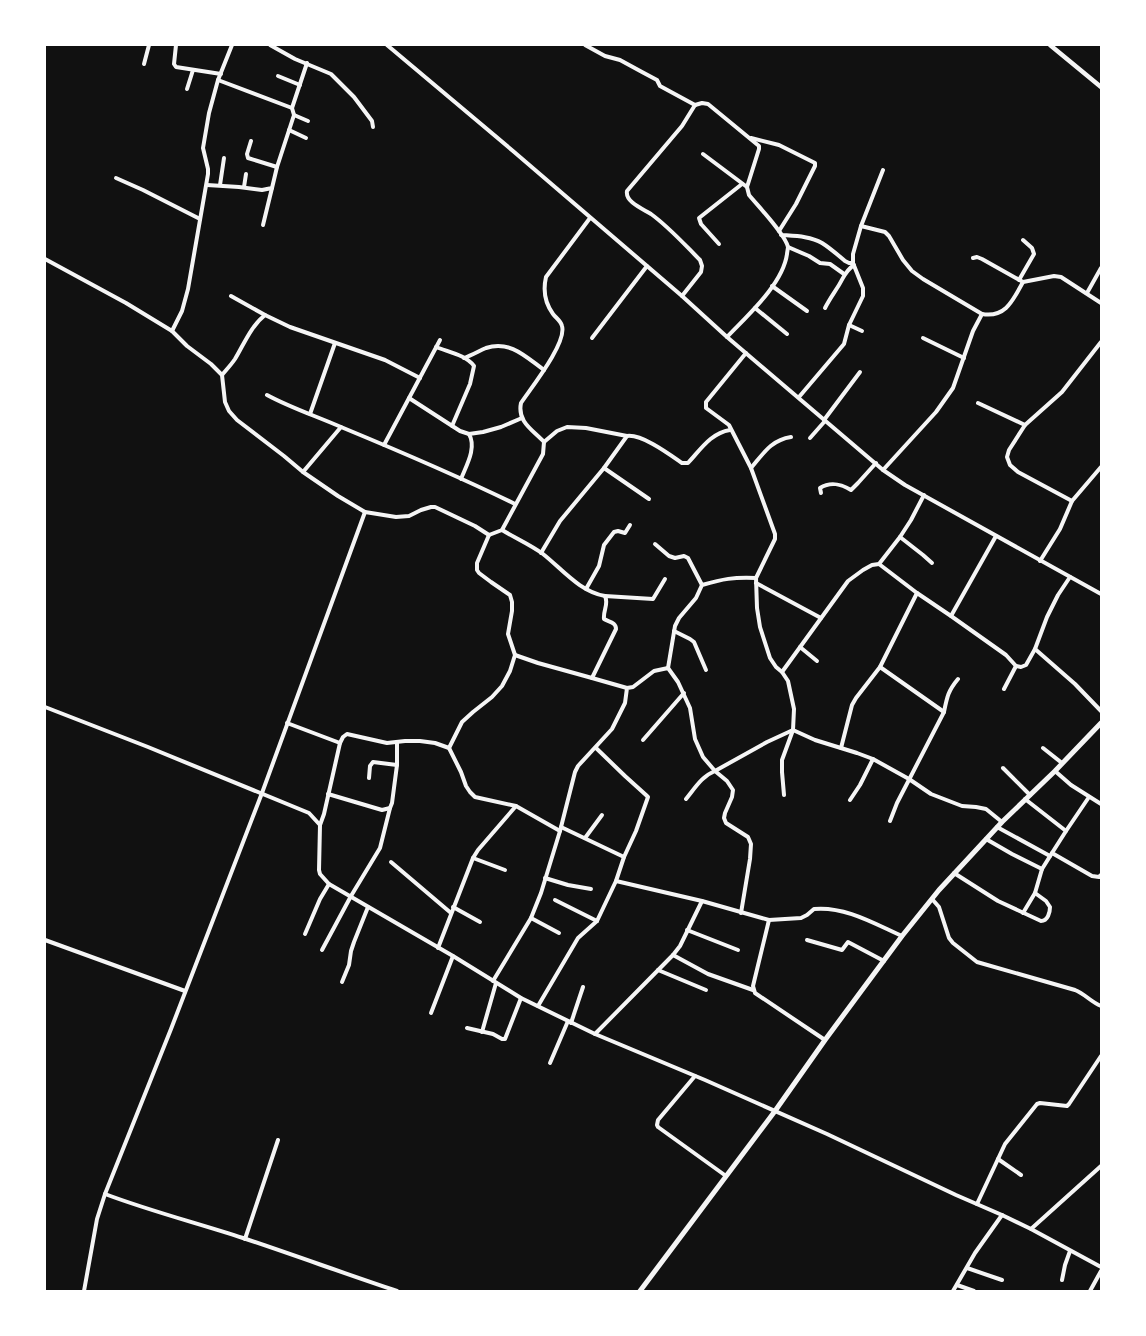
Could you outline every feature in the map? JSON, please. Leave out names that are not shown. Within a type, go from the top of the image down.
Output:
[{"type":"main road","points":[[640,1291],[775,1111],[902,936],[932,899],[997,827],[1101,723]]},
{"type":"street","points":[[144,64],[150,45]]},
{"type":"street","points":[[176,45],[174,64],[176,67],[220,74]]},
{"type":"street","points":[[172,331],[182,311],[190,280],[208,169],[203,148],[209,113],[220,74],[232,45]]},
{"type":"street","points":[[270,45],[295,59],[332,74],[354,97],[372,121],[373,127]]},
{"type":"street","points":[[387,45],[883,470],[905,485],[1101,594]]},
{"type":"street","points":[[585,45],[605,56],[620,60],[656,80],[660,86],[695,105],[708,104],[751,138],[759,149],[747,188],[748,195],[780,233],[788,247],[820,263],[830,264],[844,274]]},
{"type":"street","points":[[1050,45],[1101,86]]},
{"type":"street","points":[[263,225],[277,168],[294,115],[292,108],[308,64]]},
{"type":"street","points":[[187,90],[193,70]]},
{"type":"street","points":[[278,76],[300,85]]},
{"type":"street","points":[[218,80],[292,108]]},
{"type":"street","points":[[682,296],[701,272],[700,260],[668,228],[632,202],[626,194],[682,126],[695,105]]},
{"type":"street","points":[[294,115],[308,121]]},
{"type":"street","points":[[289,130],[306,138]]},
{"type":"street","points":[[751,138],[779,144],[815,163],[780,233]]},
{"type":"street","points":[[251,141],[247,157],[277,168]]},
{"type":"street","points":[[703,154],[747,188]]},
{"type":"street","points":[[220,185],[224,158]]},
{"type":"street","points":[[799,397],[844,344],[848,325],[863,296],[864,292],[853,264],[853,254],[860,226],[884,170]]},
{"type":"street","points":[[244,188],[246,174]]},
{"type":"street","points":[[116,178],[200,219]]},
{"type":"street","points":[[719,244],[701,224],[700,217],[742,184]]},
{"type":"street","points":[[206,185],[262,190],[272,188]]},
{"type":"street","points":[[449,748],[462,722],[502,686],[510,672],[515,655],[508,634],[512,611],[510,595],[477,570],[477,562],[489,535],[502,530],[543,454],[544,442],[527,427],[520,410],[521,403],[559,347],[563,333],[561,323],[548,306],[544,285],[546,277],[590,218]]},
{"type":"street","points":[[860,226],[885,232],[912,271],[982,314],[995,315],[1002,312],[1012,301],[1034,254],[1032,248],[1023,240]]},
{"type":"street","points":[[780,233],[800,236],[822,243],[845,261],[853,264]]},
{"type":"street","points":[[727,337],[755,308],[772,286],[783,269],[788,247]]},
{"type":"street","points":[[974,258],[982,259],[1021,281],[1054,276],[1061,277],[1101,303]]},
{"type":"street","points":[[45,259],[126,303],[172,331],[222,375],[225,402],[229,411],[237,420],[303,472],[365,512],[396,517],[409,516],[421,510],[435,508],[475,526],[489,535]]},
{"type":"street","points":[[825,308],[844,274],[853,264]]},
{"type":"street","points":[[592,338],[647,266]]},
{"type":"street","points":[[1087,293],[1101,268]]},
{"type":"street","points":[[772,286],[807,311]]},
{"type":"street","points":[[231,296],[290,327],[385,360],[420,378]]},
{"type":"street","points":[[755,308],[787,334]]},
{"type":"street","points":[[883,470],[936,412],[953,388],[973,331],[982,314]]},
{"type":"street","points":[[222,375],[258,320],[265,315]]},
{"type":"street","points":[[848,325],[862,331]]},
{"type":"street","points":[[922,338],[964,358]]},
{"type":"street","points":[[384,445],[440,340]]},
{"type":"street","points":[[1072,501],[1018,472],[1010,464],[1009,450],[1025,425],[1062,392],[1101,342]]},
{"type":"street","points":[[310,414],[335,343]]},
{"type":"street","points":[[464,358],[487,348],[507,346],[520,351],[544,370]]},
{"type":"street","points":[[436,347],[464,358],[472,363],[474,370],[452,426]]},
{"type":"street","points":[[746,353],[706,402],[706,408],[729,426],[751,468],[776,537],[756,581],[757,608],[765,646],[773,663],[788,681],[794,709],[793,730],[782,760],[784,795]]},
{"type":"street","points":[[810,438],[825,421],[860,372]]},
{"type":"street","points":[[267,396],[384,445],[515,504]]},
{"type":"street","points":[[409,398],[452,426],[469,434],[500,428],[522,418]]},
{"type":"street","points":[[978,403],[1025,425]]},
{"type":"street","points":[[303,472],[341,427]]},
{"type":"street","points":[[544,442],[567,427],[586,428],[626,436],[632,435],[657,447],[682,463],[688,463],[712,437],[721,431],[730,430]]},
{"type":"street","points":[[461,479],[469,461],[472,442],[469,434]]},
{"type":"street","points":[[542,553],[560,521],[604,468],[626,436]]},
{"type":"street","points":[[751,468],[771,445],[783,438],[791,437]]},
{"type":"street","points":[[821,493],[820,488],[828,484],[837,484],[851,490],[876,463]]},
{"type":"street","points":[[1040,561],[1060,529],[1072,501],[1101,467]]},
{"type":"street","points":[[604,468],[649,499]]},
{"type":"street","points":[[782,672],[848,581],[863,570],[879,564],[900,537],[924,495]]},
{"type":"street","points":[[84,1291],[97,1219],[105,1194],[262,793],[365,512]]},
{"type":"street","points":[[586,589],[599,566],[604,545],[614,532],[625,532],[630,525]]},
{"type":"street","points":[[502,530],[542,553],[586,589],[596,594],[653,599],[665,579]]},
{"type":"street","points":[[951,616],[996,536]]},
{"type":"street","points":[[900,537],[932,564]]},
{"type":"street","points":[[655,544],[669,556],[678,559],[684,556],[688,558],[702,585]]},
{"type":"street","points":[[879,564],[917,594],[1006,655],[1016,666],[1021,667],[1026,666],[1035,649],[1047,617],[1070,577]]},
{"type":"street","points":[[741,913],[751,844],[748,837],[726,823],[724,818],[732,797],[732,790],[727,781],[703,757],[695,739],[690,708],[678,682],[668,668],[674,631],[679,618],[696,598],[702,585],[725,578],[741,577],[756,581],[821,618]]},
{"type":"street","points":[[841,748],[852,706],[880,667],[917,594]]},
{"type":"street","points":[[592,678],[616,629],[615,624],[604,619],[607,602],[605,596]]},
{"type":"street","points":[[674,631],[694,642],[706,670]]},
{"type":"street","points":[[800,646],[817,661]]},
{"type":"street","points":[[1035,649],[1075,684],[1101,711]]},
{"type":"street","points":[[515,655],[627,688],[632,687],[654,671],[668,668]]},
{"type":"street","points":[[1004,689],[1016,666]]},
{"type":"street","points":[[880,667],[944,712]]},
{"type":"street","points":[[890,822],[897,803],[944,712],[945,701],[950,688],[958,679]]},
{"type":"street","points":[[482,1032],[494,982],[531,918],[541,893],[575,772],[578,766],[612,729],[625,703],[627,688]]},
{"type":"street","points":[[643,740],[684,693]]},
{"type":"street","points":[[45,707],[309,813],[320,825]]},
{"type":"street","points":[[287,723],[340,743]]},
{"type":"street","points":[[686,799],[708,774],[766,742],[793,730],[815,740],[873,759],[910,778],[931,794],[962,806],[986,809],[1002,822]]},
{"type":"street","points":[[624,856],[560,829],[516,806],[475,797],[466,786],[449,748],[435,743],[386,742],[347,734],[342,737],[320,825],[319,870],[320,874],[329,884],[521,998],[595,1034],[827,1134],[1002,1215],[1101,1267]]},
{"type":"street","points":[[322,950],[381,845],[392,803],[397,765],[397,742]]},
{"type":"street","points":[[538,1006],[578,938],[597,921],[616,881],[648,797],[596,748]]},
{"type":"street","points":[[1043,748],[1062,763]]},
{"type":"street","points":[[850,800],[873,759]]},
{"type":"street","points":[[369,778],[370,766],[373,762],[397,765]]},
{"type":"street","points":[[1003,768],[1030,795]]},
{"type":"street","points":[[1054,771],[1071,785],[1101,804]]},
{"type":"street","points":[[328,794],[382,810],[390,808]]},
{"type":"street","points":[[1024,913],[1035,893],[1042,869],[1089,797]]},
{"type":"street","points":[[1025,799],[1066,831]]},
{"type":"street","points":[[438,948],[473,858],[516,806]]},
{"type":"street","points":[[585,838],[602,814]]},
{"type":"street","points":[[997,827],[1092,876],[1100,877],[1101,875]]},
{"type":"street","points":[[986,839],[1042,869]]},
{"type":"street","points":[[473,858],[505,870]]},
{"type":"street","points":[[391,862],[451,913]]},
{"type":"street","points":[[954,873],[990,897],[1041,921],[1047,919],[1050,906],[1035,893]]},
{"type":"street","points":[[545,878],[591,889]]},
{"type":"street","points":[[616,881],[702,901],[769,920],[801,918],[814,909],[857,916],[902,936]]},
{"type":"street","points":[[305,934],[320,899],[329,884]]},
{"type":"street","points":[[932,899],[939,907],[949,938],[977,962],[1075,990],[1101,1006]]},
{"type":"street","points":[[555,900],[597,921]]},
{"type":"street","points":[[595,1034],[673,955],[680,946],[702,901]]},
{"type":"street","points":[[342,982],[349,965],[351,951],[368,906]]},
{"type":"street","points":[[453,907],[480,922]]},
{"type":"street","points":[[531,918],[559,934]]},
{"type":"street","points":[[754,990],[753,986],[769,920]]},
{"type":"street","points":[[687,930],[738,950]]},
{"type":"street","points":[[45,940],[185,991]]},
{"type":"street","points":[[807,940],[842,950],[848,942],[884,961]]},
{"type":"street","points":[[673,955],[708,974],[754,990],[825,1040]]},
{"type":"street","points":[[431,1012],[453,956]]},
{"type":"street","points":[[658,970],[706,990]]},
{"type":"street","points":[[550,1063],[570,1022],[583,987]]},
{"type":"street","points":[[467,1028],[505,1039],[521,998]]},
{"type":"street","points":[[977,1204],[1005,1144],[1037,1104],[1067,1106],[1072,1102],[1101,1056]]},
{"type":"street","points":[[695,1076],[658,1120],[657,1124],[726,1176]]},
{"type":"street","points":[[245,1239],[278,1140]]},
{"type":"street","points":[[998,1159],[1021,1174]]},
{"type":"street","points":[[1031,1229],[1101,1166]]},
{"type":"street","points":[[105,1194],[397,1291]]},
{"type":"street","points":[[953,1291],[975,1253],[1002,1215]]},
{"type":"street","points":[[1062,1280],[1064,1264],[1070,1251]]},
{"type":"street","points":[[967,1268],[1002,1280]]},
{"type":"street","points":[[1090,1291],[1101,1271]]},
{"type":"street","points":[[957,1285],[974,1291]]}]
